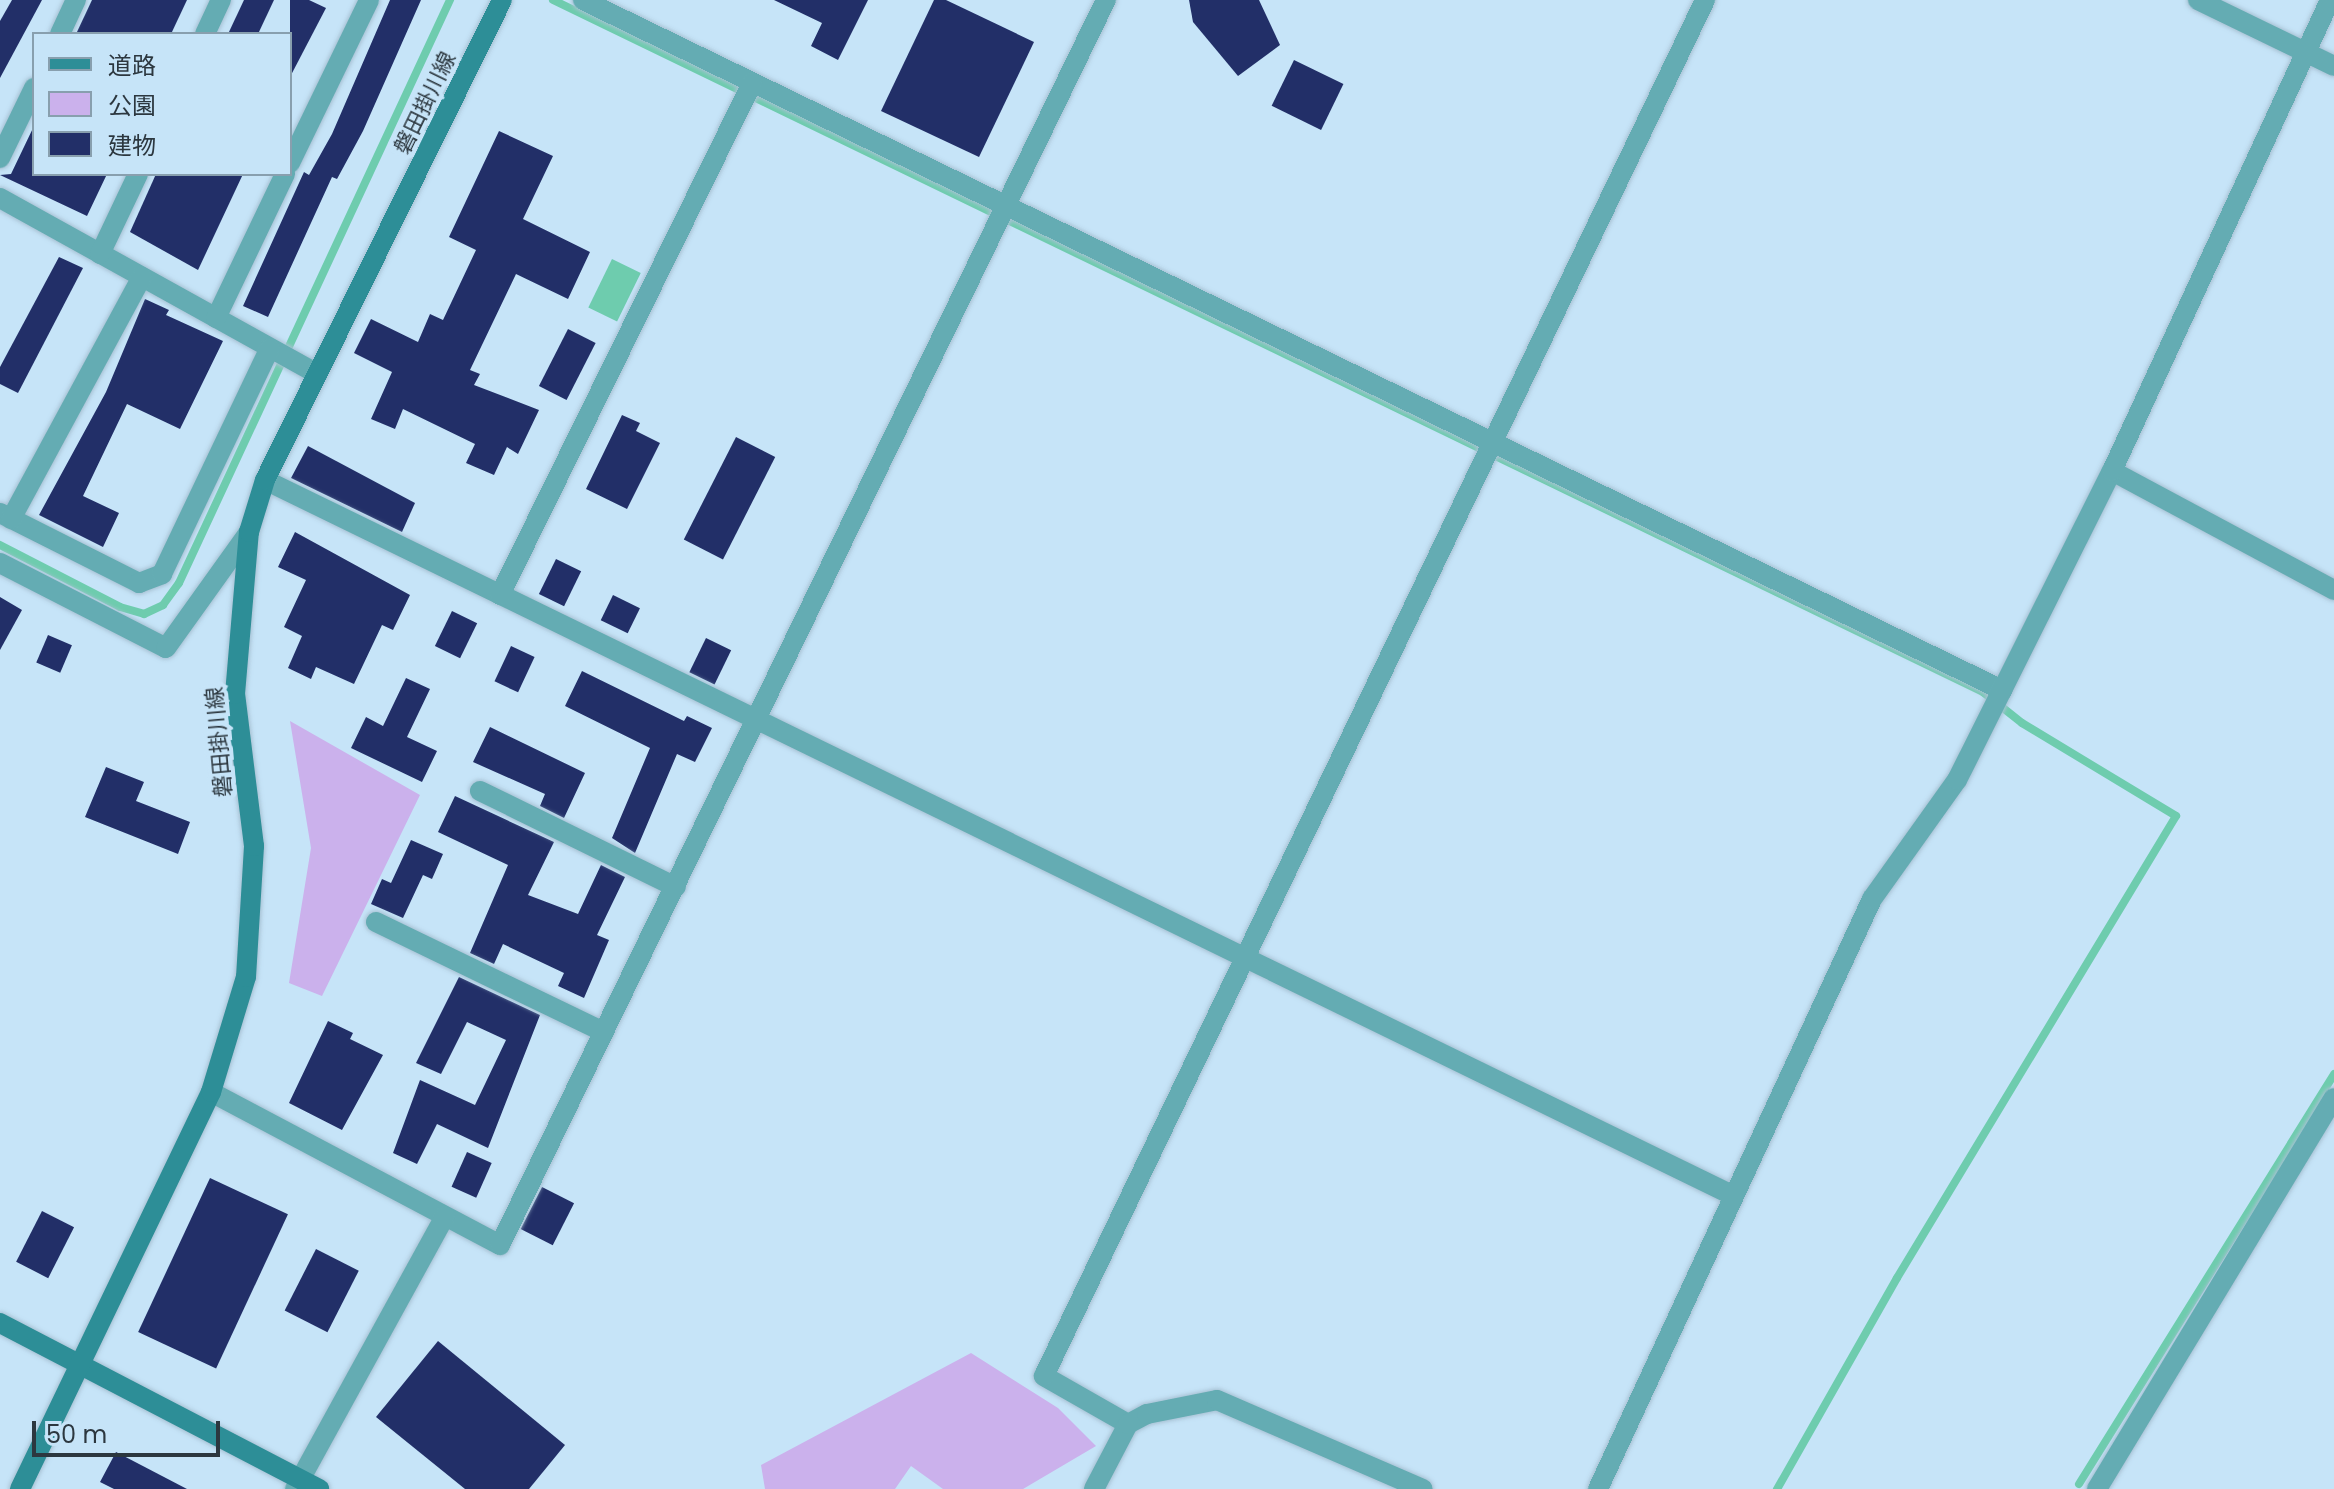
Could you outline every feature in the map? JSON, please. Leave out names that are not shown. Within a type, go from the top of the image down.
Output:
[{"type":"main road","name":"磐田掛川線","points":[[20,1489],[211,1092],[246,977],[254,846],[235,694],[249,532],[265,480],[502,0]]},
{"type":"main road","points":[[0,1323],[298,1484],[319,1489]]},
{"type":"street","points":[[61,32],[76,0]]},
{"type":"street","points":[[206,32],[221,0]]},
{"type":"street","points":[[292,159],[369,0]]},
{"type":"street","points":[[583,0],[2002,690]]},
{"type":"street","points":[[211,1092],[500,1245],[1106,0]]},
{"type":"street","points":[[1128,1424],[1044,1376],[1705,0]]},
{"type":"street","points":[[2198,0],[2334,66]]},
{"type":"street","points":[[1598,1489],[1872,899],[1957,780],[2112,471],[2330,0]]},
{"type":"street","points":[[500,595],[752,83]]},
{"type":"street","points":[[0,158],[32,92]]},
{"type":"street","points":[[100,254],[137,176]]},
{"type":"street","points":[[216,318],[284,176]]},
{"type":"street","points":[[0,198],[317,374]]},
{"type":"street","points":[[142,277],[6,516],[139,583],[162,574],[270,348]]},
{"type":"street","points":[[2112,471],[2334,590]]},
{"type":"street","points":[[265,480],[1732,1195]]},
{"type":"street","points":[[0,563],[166,648],[249,532]]},
{"type":"street","points":[[480,791],[676,887]]},
{"type":"street","points":[[376,922],[604,1032]]},
{"type":"street","points":[[2097,1489],[2334,1098]]},
{"type":"street","points":[[298,1484],[445,1216]]},
{"type":"street","points":[[1094,1489],[1128,1424],[1147,1414],[1217,1400],[1423,1489]]},
{"type":"green space","points":[[290,721],[420,795],[322,996],[289,983],[311,848]]},
{"type":"green space","points":[[971,1353],[1058,1408],[1096,1446],[1023,1489],[943,1489],[911,1466],[895,1489],[765,1489],[761,1465]]},
{"type":"shaded area","points":[[612,259],[641,273],[617,322],[588,308]]},
{"type":"building","points":[[12,0],[42,0],[0,78],[0,21]]},
{"type":"building","points":[[92,0],[187,0],[172,32],[77,32]]},
{"type":"building","points":[[244,0],[274,0],[259,32],[229,32]]},
{"type":"building","points":[[290,0],[309,0],[326,8],[292,73]]},
{"type":"building","points":[[390,0],[421,0],[363,131],[337,179],[332,177],[268,317],[243,306],[304,172],[309,175],[332,134]]},
{"type":"building","points":[[774,0],[868,0],[838,60],[811,46],[822,23]]},
{"type":"building","points":[[934,0],[946,0],[1034,42],[979,157],[881,111]]},
{"type":"building","points":[[1189,0],[1259,0],[1280,45],[1238,76],[1193,22]]},
{"type":"building","points":[[1294,60],[1343,84],[1321,130],[1272,106]]},
{"type":"building","points":[[32,130],[32,176],[106,176],[87,216],[0,175],[11,174]]},
{"type":"building","points":[[499,131],[553,156],[523,219],[590,252],[568,299],[516,274],[470,370],[480,374],[474,385],[539,410],[518,454],[507,447],[494,475],[466,463],[475,444],[403,409],[395,429],[371,419],[392,372],[354,353],[371,319],[418,342],[430,314],[443,320],[476,250],[449,237]]},
{"type":"building","points":[[155,176],[242,176],[198,270],[130,232]]},
{"type":"building","points":[[59,257],[83,268],[18,393],[0,384],[0,367]]},
{"type":"building","points":[[145,299],[169,310],[166,315],[223,341],[180,429],[127,404],[83,496],[119,513],[103,547],[39,515],[106,392]]},
{"type":"building","points":[[568,329],[596,343],[567,400],[539,386]]},
{"type":"building","points":[[622,415],[640,423],[636,431],[660,443],[627,509],[586,489]]},
{"type":"building","points":[[736,437],[775,457],[723,559],[684,539]]},
{"type":"building","points":[[308,446],[415,503],[402,532],[291,478]]},
{"type":"building","points":[[295,532],[410,595],[393,630],[382,625],[354,684],[316,667],[311,679],[288,668],[302,636],[284,627],[306,580],[278,567]]},
{"type":"building","points":[[556,559],[581,571],[564,606],[539,594]]},
{"type":"building","points":[[613,595],[640,608],[628,633],[601,620]]},
{"type":"building","points":[[0,597],[22,610],[0,650]]},
{"type":"building","points":[[452,611],[477,623],[460,658],[435,646]]},
{"type":"building","points":[[48,635],[72,645],[60,673],[36,663]]},
{"type":"building","points":[[706,638],[731,650],[715,684],[689,672]]},
{"type":"building","points":[[511,646],[535,657],[518,692],[495,681]]},
{"type":"building","points":[[582,671],[684,721],[687,716],[712,728],[695,762],[677,754],[635,853],[612,838],[650,748],[565,706]]},
{"type":"building","points":[[406,678],[430,689],[407,737],[437,751],[422,782],[351,748],[366,717],[383,726]]},
{"type":"building","points":[[490,727],[585,773],[564,818],[540,806],[545,794],[473,762]]},
{"type":"building","points":[[106,767],[144,782],[136,801],[190,822],[178,854],[85,817]]},
{"type":"building","points":[[455,796],[554,842],[528,895],[578,914],[601,865],[625,877],[597,935],[609,940],[584,998],[558,986],[564,973],[503,944],[494,964],[470,953],[508,865],[438,832]]},
{"type":"building","points":[[411,840],[443,854],[432,879],[423,875],[403,918],[371,904],[382,879],[391,883]]},
{"type":"building","points":[[459,977],[540,1015],[488,1148],[437,1124],[417,1164],[393,1153],[420,1080],[475,1105],[506,1040],[467,1022],[441,1074],[416,1063]]},
{"type":"building","points":[[328,1021],[353,1033],[350,1039],[383,1055],[342,1130],[289,1103]]},
{"type":"building","points":[[467,1152],[492,1163],[476,1198],[452,1187]]},
{"type":"building","points":[[210,1178],[288,1214],[216,1368],[138,1332]]},
{"type":"building","points":[[542,1187],[574,1203],[553,1245],[521,1229]]},
{"type":"building","points":[[42,1211],[74,1227],[48,1278],[16,1262]]},
{"type":"building","points":[[316,1249],[359,1271],[327,1332],[285,1310]]},
{"type":"building","points":[[438,1341],[565,1445],[529,1489],[465,1489],[376,1417]]},
{"type":"building","points":[[116,1452],[187,1489],[114,1489],[100,1482]]},
{"type":"waterway","points":[[0,545],[120,607],[144,614],[163,605],[179,583],[450,0]]},
{"type":"waterway","points":[[553,0],[1983,692],[2022,723],[2176,816],[1897,1278],[1777,1489]]},
{"type":"waterway","points":[[2079,1484],[2334,1074]]}]
